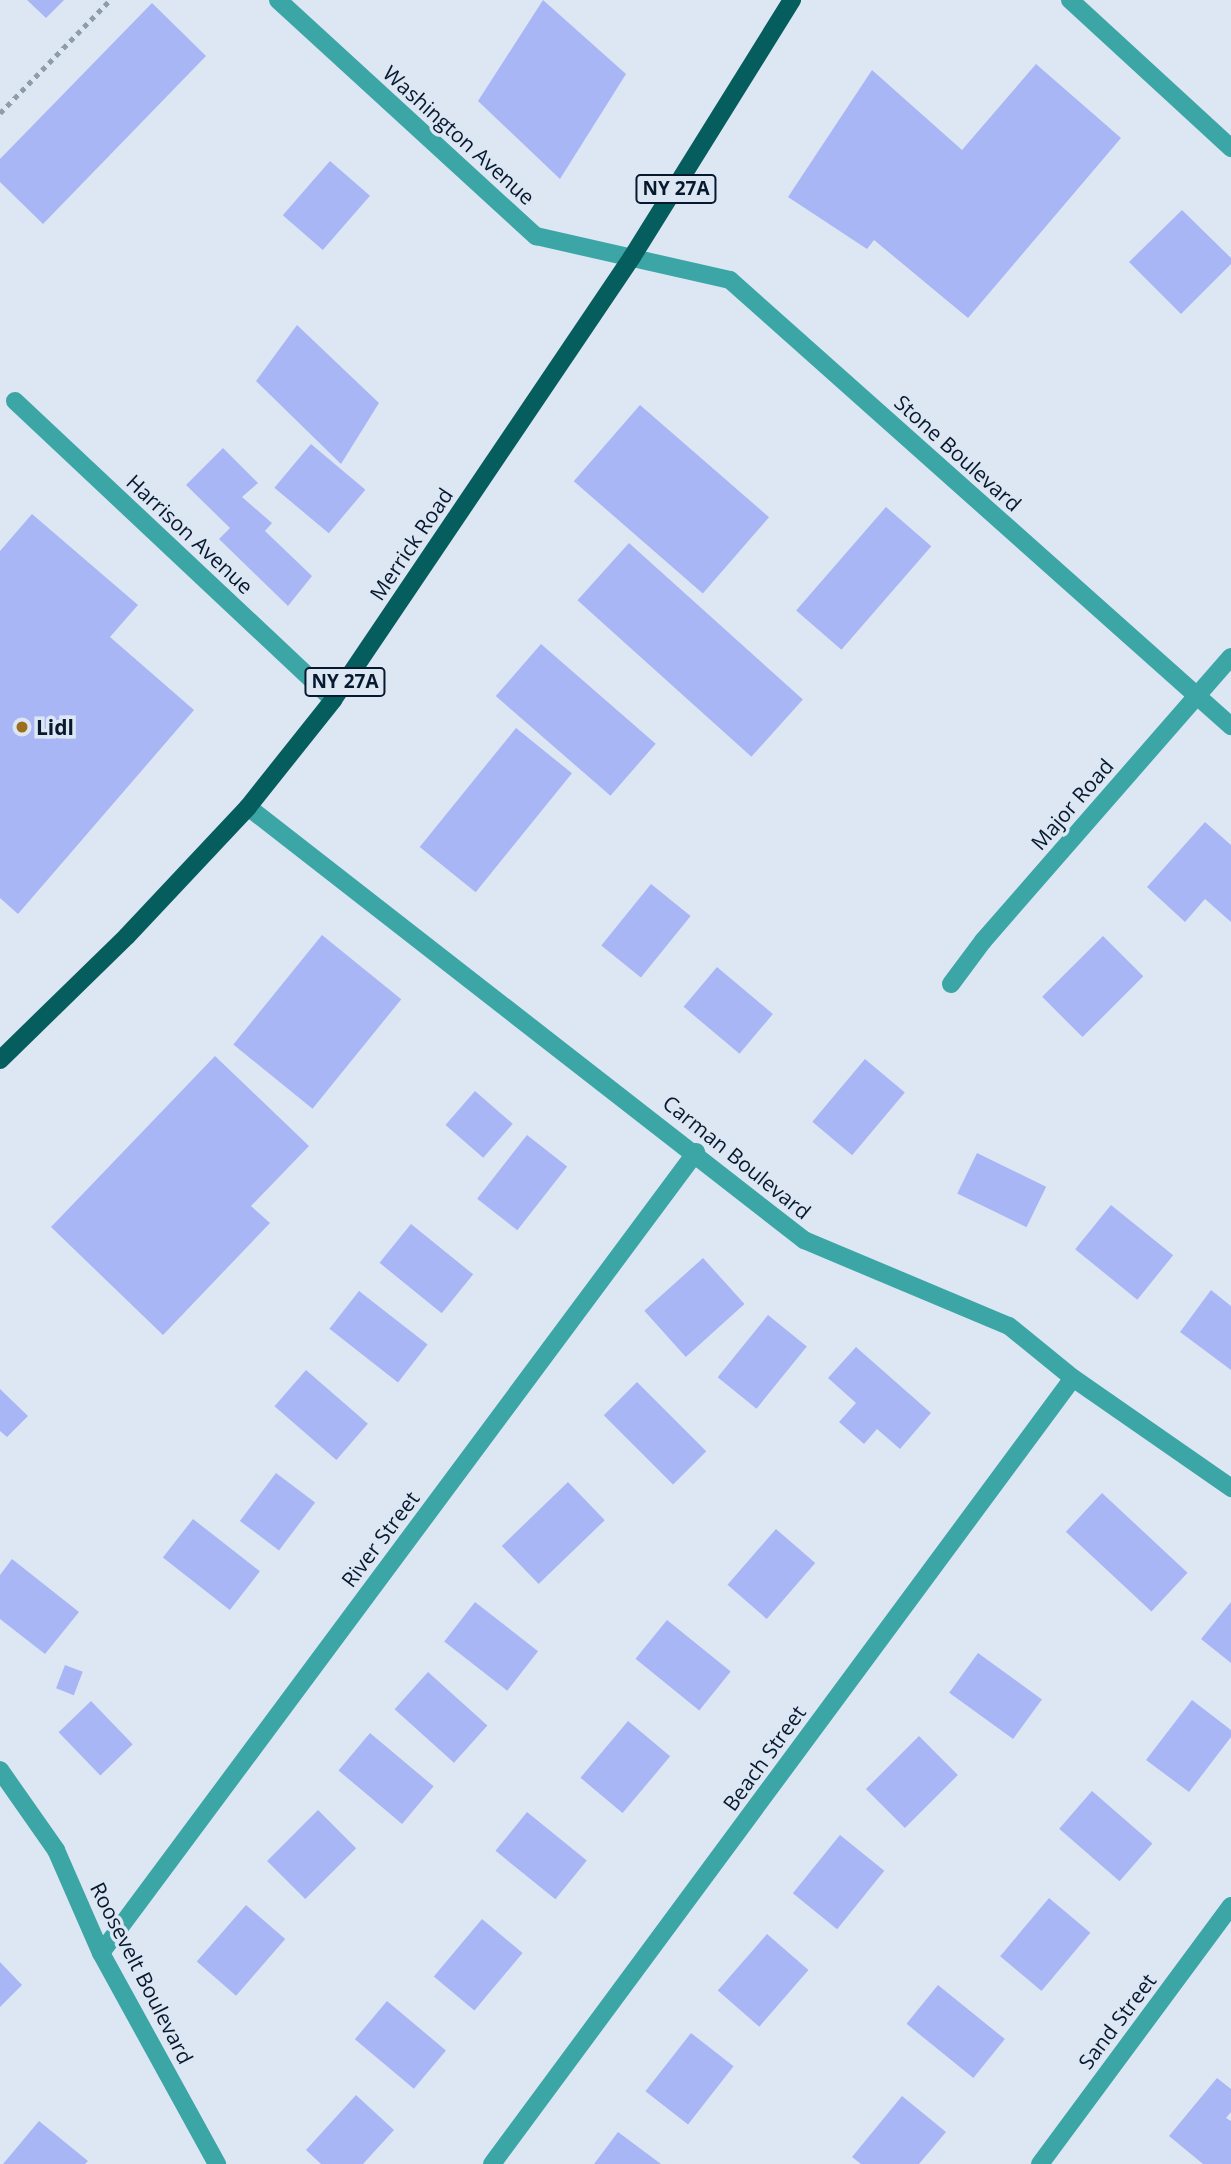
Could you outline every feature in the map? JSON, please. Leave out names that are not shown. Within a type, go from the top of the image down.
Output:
[{"type":"main road","name":"Merrick Road","points":[[0,1060],[127,936],[248,807],[333,700],[632,257],[792,0]]},
{"type":"street","name":"Washington Avenue","points":[[278,0],[536,236],[632,257]]},
{"type":"street","points":[[1070,0],[1231,148]]},
{"type":"street","name":"Stone Boulevard","points":[[632,257],[730,280],[1231,726]]},
{"type":"street","name":"Harrison Avenue","points":[[15,401],[333,700]]},
{"type":"street","name":"Major Road","points":[[951,984],[983,941],[1231,657]]},
{"type":"street","name":"Carman Boulevard","points":[[248,807],[696,1152],[804,1240],[1009,1326],[1073,1378],[1231,1488]]},
{"type":"street","name":"River Street","points":[[101,1953],[696,1152]]},
{"type":"street","name":"Beach Street","points":[[492,2164],[1073,1378]]},
{"type":"street","name":"Roosevelt Boulevard","points":[[0,1770],[56,1850],[101,1953],[218,2164]]},
{"type":"street","name":"Sand Street","points":[[1040,2164],[1231,1906]]},
{"type":"path","points":[[0,113],[110,0]]},
{"type":"building","points":[[27,0],[64,0],[46,18]]},
{"type":"building","points":[[543,0],[626,74],[560,179],[478,101]]},
{"type":"building","points":[[152,3],[206,56],[43,224],[0,182],[0,159]]},
{"type":"building","points":[[1036,64],[1121,138],[968,318],[874,240],[867,249],[788,197],[872,70],[962,150]]},
{"type":"building","points":[[330,161],[370,196],[323,250],[283,215]]},
{"type":"building","points":[[1182,210],[1231,258],[1231,264],[1181,314],[1129,262]]},
{"type":"building","points":[[297,325],[379,403],[341,464],[256,381]]},
{"type":"building","points":[[640,405],[769,517],[703,593],[574,481]]},
{"type":"building","points":[[311,444],[365,490],[329,533],[274,488]]},
{"type":"building","points":[[223,448],[258,483],[242,497],[272,523],[265,531],[312,576],[288,606],[219,539],[230,528],[186,485]]},
{"type":"building","points":[[886,507],[931,546],[841,650],[796,610]]},
{"type":"building","points":[[32,514],[138,605],[110,637],[194,710],[18,914],[0,898],[0,551]]},
{"type":"building","points":[[629,543],[803,700],[751,757],[577,600]]},
{"type":"building","points":[[541,644],[656,744],[610,796],[496,696]]},
{"type":"building","points":[[516,728],[572,773],[476,892],[420,847]]},
{"type":"building","points":[[1205,822],[1231,845],[1231,922],[1205,899],[1185,922],[1147,887]]},
{"type":"building","points":[[651,884],[691,916],[641,977],[601,945]]},
{"type":"building","points":[[322,935],[401,999],[313,1109],[233,1045]]},
{"type":"building","points":[[1103,936],[1143,976],[1082,1037],[1042,997]]},
{"type":"building","points":[[717,967],[773,1014],[739,1054],[684,1007]]},
{"type":"building","points":[[215,1056],[309,1146],[251,1206],[270,1223],[163,1335],[51,1227]]},
{"type":"building","points":[[865,1059],[905,1092],[852,1155],[812,1122]]},
{"type":"building","points":[[475,1091],[513,1124],[483,1158],[445,1125]]},
{"type":"building","points":[[527,1135],[567,1166],[517,1230],[477,1199]]},
{"type":"building","points":[[977,1153],[1046,1187],[1026,1227],[957,1193]]},
{"type":"building","points":[[1111,1205],[1173,1255],[1137,1300],[1075,1249]]},
{"type":"building","points":[[411,1224],[473,1274],[442,1313],[380,1263]]},
{"type":"building","points":[[703,1258],[744,1304],[686,1357],[644,1311]]},
{"type":"building","points":[[1211,1290],[1231,1306],[1231,1370],[1180,1332]]},
{"type":"building","points":[[359,1291],[428,1345],[398,1382],[329,1329]]},
{"type":"building","points":[[768,1315],[807,1346],[757,1409],[718,1377]]},
{"type":"building","points":[[856,1347],[931,1413],[900,1449],[877,1429],[864,1444],[839,1422],[856,1403],[828,1378]]},
{"type":"building","points":[[306,1370],[368,1424],[336,1460],[275,1406]]},
{"type":"building","points":[[637,1382],[706,1451],[673,1485],[604,1415]]},
{"type":"building","points":[[0,1389],[28,1416],[7,1437],[0,1431]]},
{"type":"building","points":[[276,1473],[315,1502],[279,1550],[240,1521]]},
{"type":"building","points":[[568,1482],[605,1520],[539,1584],[502,1546]]},
{"type":"building","points":[[1102,1493],[1188,1573],[1151,1612],[1066,1532]]},
{"type":"building","points":[[193,1519],[260,1571],[230,1610],[163,1558]]},
{"type":"building","points":[[776,1529],[815,1563],[767,1619],[727,1585]]},
{"type":"building","points":[[12,1559],[79,1612],[45,1654],[0,1619],[0,1575]]},
{"type":"building","points":[[475,1602],[538,1651],[507,1691],[444,1641]]},
{"type":"building","points":[[1231,1602],[1231,1663],[1201,1639]]},
{"type":"building","points":[[667,1620],[731,1672],[699,1710],[636,1659]]},
{"type":"building","points":[[978,1653],[1042,1699],[1013,1739],[949,1693]]},
{"type":"building","points":[[65,1665],[83,1672],[74,1695],[56,1688]]},
{"type":"building","points":[[428,1672],[487,1726],[454,1763],[395,1709]]},
{"type":"building","points":[[1192,1700],[1231,1730],[1231,1737],[1189,1792],[1146,1760]]},
{"type":"building","points":[[91,1701],[133,1744],[100,1775],[59,1732]]},
{"type":"building","points":[[628,1721],[670,1756],[623,1813],[580,1778]]},
{"type":"building","points":[[370,1733],[434,1786],[402,1824],[339,1771]]},
{"type":"building","points":[[919,1736],[958,1775],[905,1828],[866,1789]]},
{"type":"building","points":[[1092,1791],[1152,1843],[1120,1881],[1059,1829]]},
{"type":"building","points":[[318,1810],[356,1848],[305,1899],[267,1861]]},
{"type":"building","points":[[527,1812],[587,1860],[555,1899],[496,1851]]},
{"type":"building","points":[[840,1835],[884,1871],[837,1929],[793,1893]]},
{"type":"building","points":[[1049,1898],[1090,1933],[1042,1991],[1000,1956]]},
{"type":"building","points":[[246,1905],[285,1939],[236,1996],[197,1962]]},
{"type":"building","points":[[482,1919],[523,1953],[474,2011],[434,1976]]},
{"type":"building","points":[[767,1934],[809,1970],[759,2027],[718,1991]]},
{"type":"building","points":[[0,1962],[22,1985],[0,2007]]},
{"type":"building","points":[[938,1985],[1005,2039],[973,2078],[907,2024]]},
{"type":"building","points":[[387,2001],[446,2050],[414,2089],[355,2039]]},
{"type":"building","points":[[691,2033],[734,2066],[688,2125],[645,2091]]},
{"type":"building","points":[[1217,2078],[1231,2089],[1231,2112],[1226,2118],[1231,2121],[1231,2164],[1203,2164],[1169,2136]]},
{"type":"building","points":[[356,2095],[394,2130],[363,2164],[321,2164],[306,2150]]},
{"type":"building","points":[[902,2096],[946,2132],[919,2164],[861,2164],[852,2157]]},
{"type":"building","points":[[39,2121],[88,2161],[85,2164],[3,2164]]},
{"type":"building","points":[[618,2132],[661,2164],[594,2164]]},
{"type":"place","name":"Lidl","points":[[22,727]]}]
